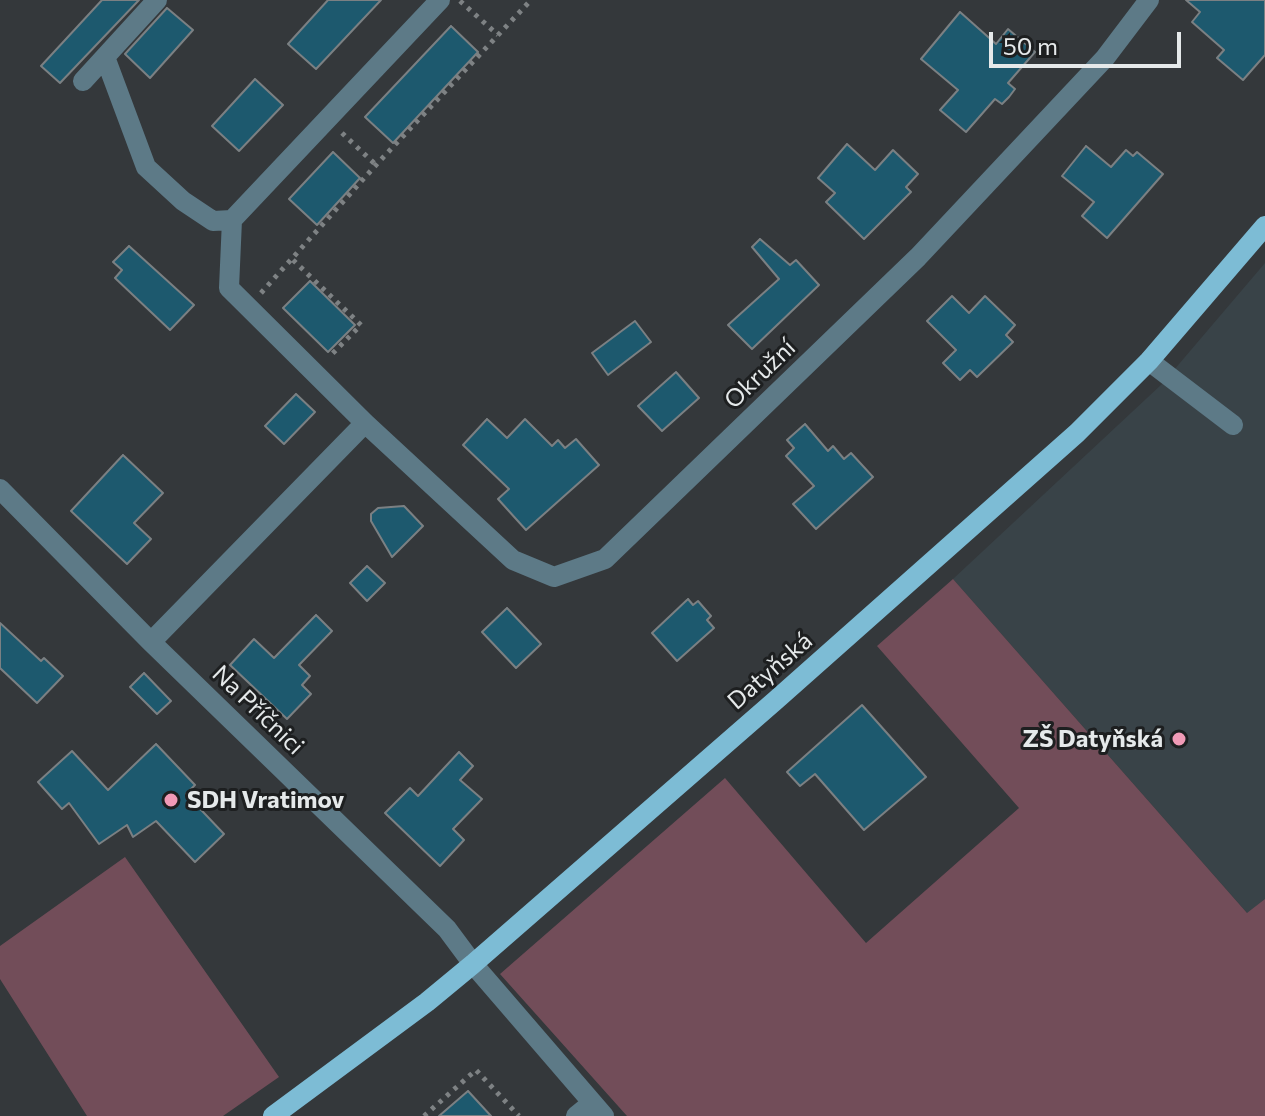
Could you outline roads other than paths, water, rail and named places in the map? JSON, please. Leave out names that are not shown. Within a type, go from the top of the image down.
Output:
[{"type":"main road","name":"Datyňská","points":[[273,1116],[427,1002],[473,964],[765,711],[1077,433],[1149,361],[1265,226]]},
{"type":"street","points":[[83,81],[157,0]]},
{"type":"street","points":[[105,57],[146,167],[183,201],[213,221],[232,220],[440,0]]},
{"type":"street","name":"Okružní","points":[[232,220],[229,288],[365,423],[513,560],[554,577],[605,559],[918,257],[1105,58],[1149,0]]},
{"type":"street","points":[[1149,361],[1233,425]]},
{"type":"street","points":[[151,642],[365,423]]},
{"type":"street","name":"Na Příčnici","points":[[0,489],[151,642],[447,929],[591,1112]]},
{"type":"place","name":"ZŠ Datyňská","points":[[1179,739]]},
{"type":"place","name":"SDH Vratimov","points":[[171,800]]}]
